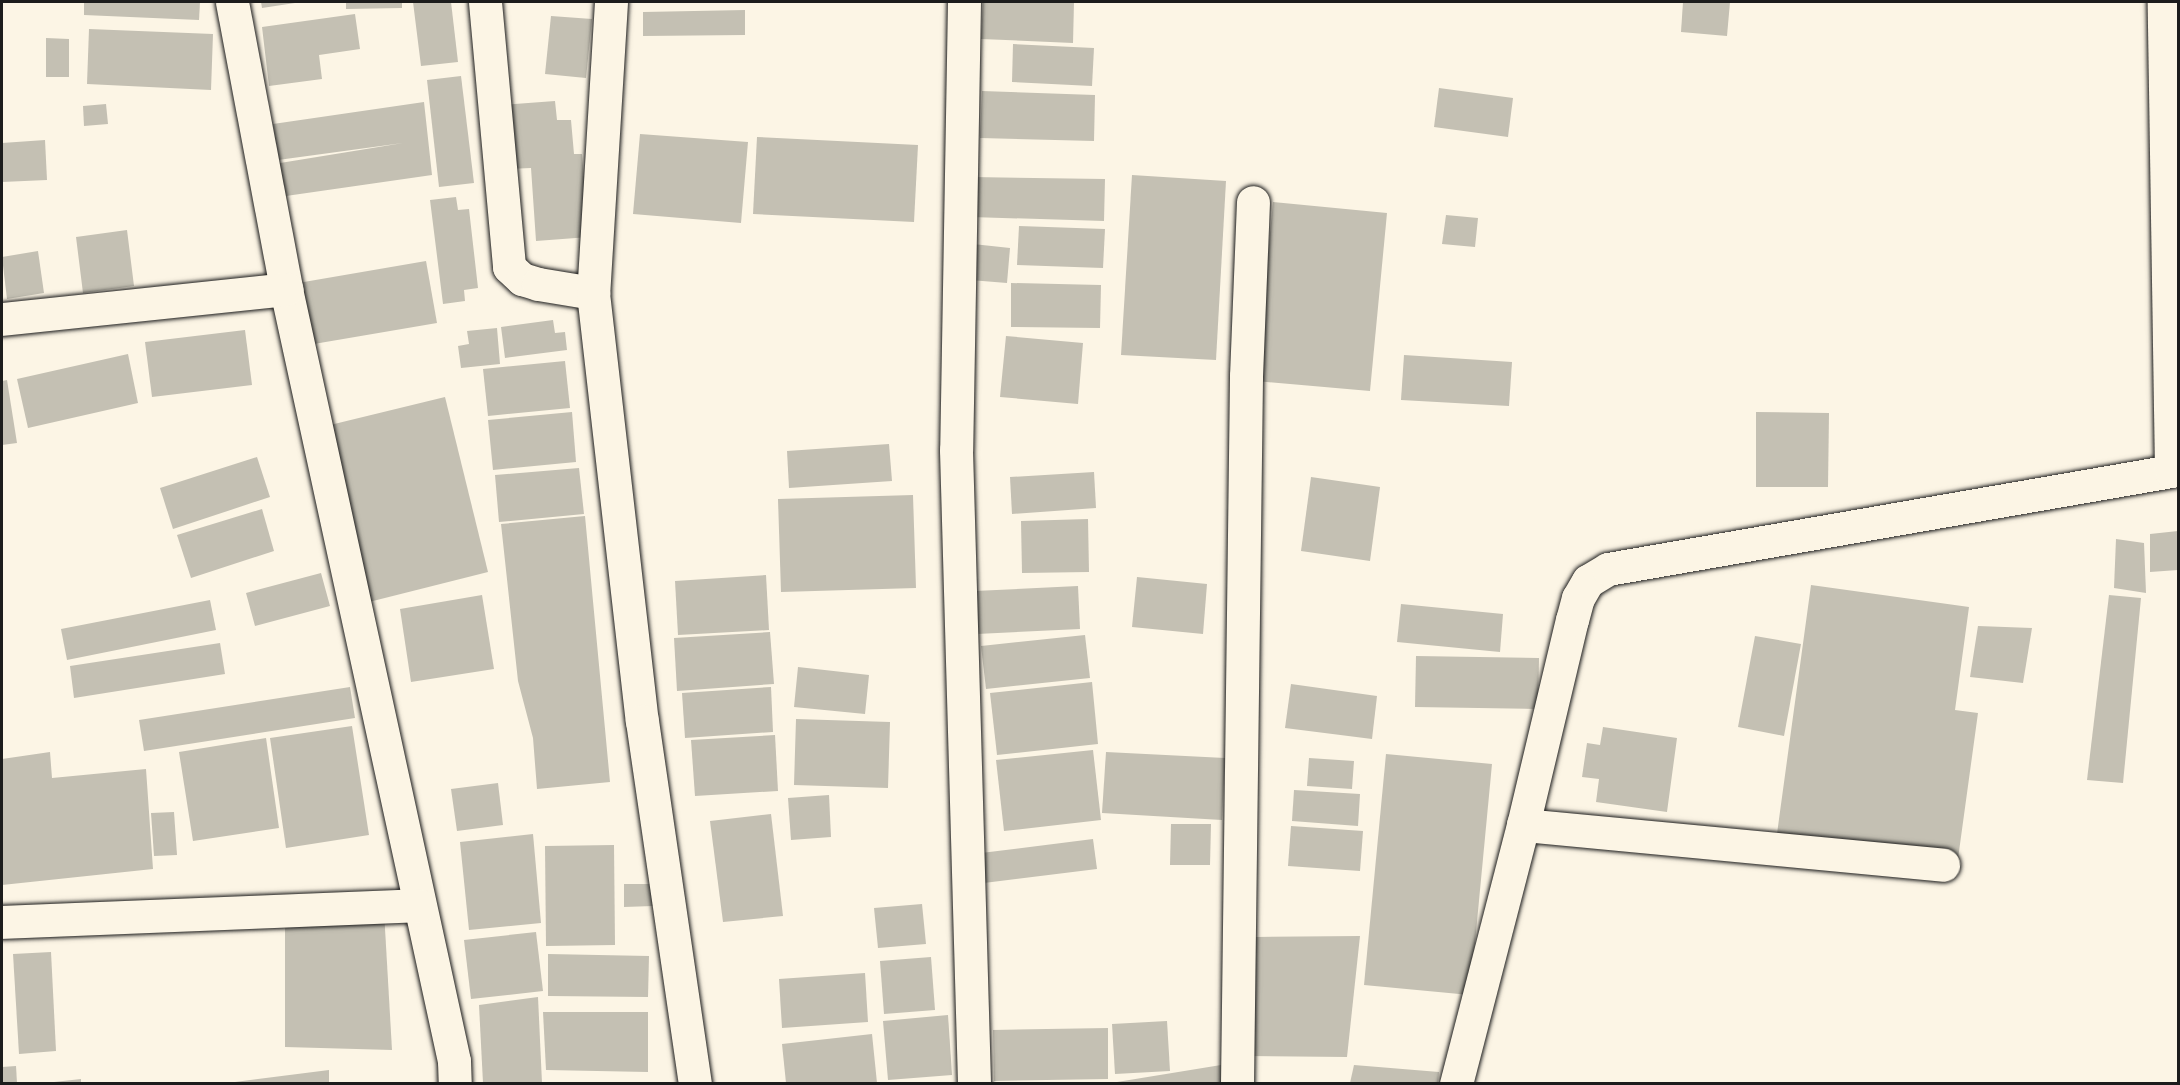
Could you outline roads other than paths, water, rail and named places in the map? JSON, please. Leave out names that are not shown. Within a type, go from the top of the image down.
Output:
[{"type":"street","points":[[232,2],[286,289],[454,1061],[455,1083]]},
{"type":"street","points":[[485,2],[509,267],[522,279],[538,284],[593,293]]},
{"type":"street","points":[[611,2],[593,293],[642,721],[695,1083]]},
{"type":"street","points":[[964,2],[956,450],[974,1083]]},
{"type":"street","points":[[1456,1083],[1523,825],[1578,598],[1588,581],[1608,569],[2175,470],[2164,2]]},
{"type":"street","points":[[1237,1083],[1246,376],[1253,202]]},
{"type":"street","points":[[2,319],[286,289]]},
{"type":"street","points":[[1523,825],[1943,865]]},
{"type":"street","points":[[2,922],[419,904]]}]
